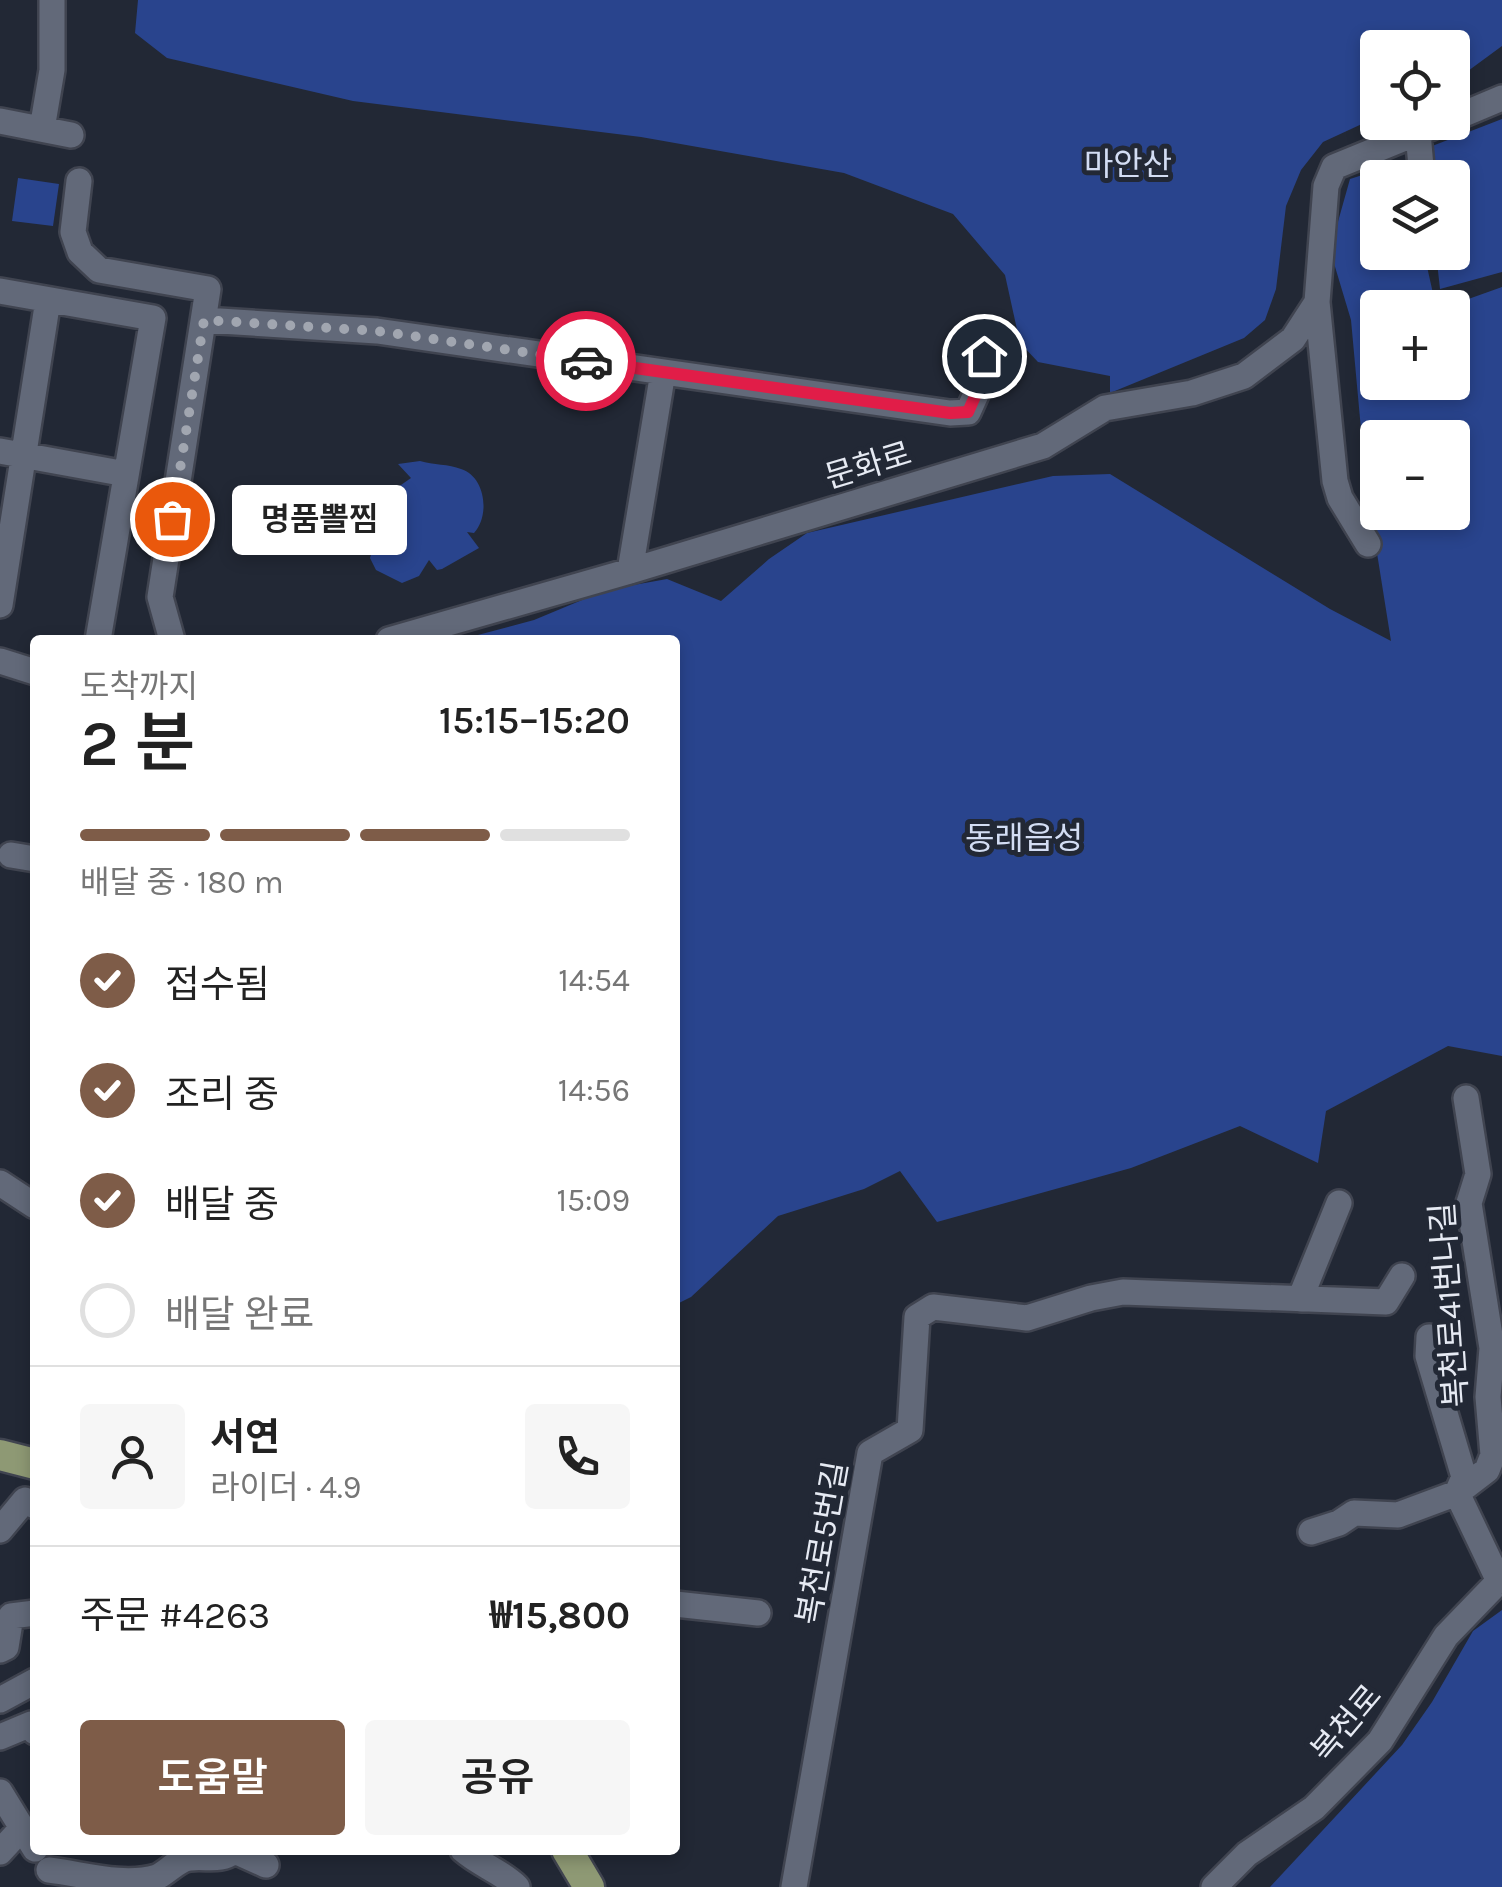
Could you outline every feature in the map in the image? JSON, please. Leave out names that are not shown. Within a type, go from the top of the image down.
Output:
[{"type":"main road","points":[[0,1454],[30,1463]]},
{"type":"main road","points":[[570,1855],[589,1887]]},
{"type":"street","points":[[42,129],[52,70],[52,0]]},
{"type":"street","points":[[1470,111],[1502,98]]},
{"type":"street","points":[[0,121],[71,135]]},
{"type":"street","points":[[1368,544],[1340,498],[1335,481],[1317,302],[1326,186],[1334,167],[1401,140]]},
{"type":"street","points":[[79,180],[73,232],[80,252],[99,270],[208,290],[160,597],[171,635]]},
{"type":"street","points":[[0,291],[152,318],[99,635]]},
{"type":"street","points":[[0,606],[12,454],[48,300]]},
{"type":"street","name":"문화로","points":[[406,635],[1043,446],[1105,408],[1194,402],[1244,376],[1293,339],[1317,302]]},
{"type":"street","points":[[204,320],[377,331],[950,413],[968,412],[984,366],[984,356],[974,341]]},
{"type":"street","points":[[630,571],[662,372]]},
{"type":"street","points":[[12,454],[126,474]]},
{"type":"street","points":[[0,662],[30,671]]},
{"type":"street","name":"복천로41번나길","points":[[1457,1493],[1487,1470],[1494,1455],[1488,1397],[1492,1348],[1468,1204],[1478,1174],[1466,1098]]},
{"type":"street","points":[[0,1183],[30,1203]]},
{"type":"street","points":[[1300,1300],[1340,1204]]},
{"type":"street","name":"복천로5번길","points":[[794,1887],[870,1453],[910,1430],[916,1317],[934,1307],[1027,1318],[1123,1292],[1386,1302],[1402,1276]]},
{"type":"street","points":[[1312,1532],[1354,1513],[1398,1515],[1457,1493],[1464,1477],[1428,1356],[1429,1337]]},
{"type":"street","points":[[1457,1493],[1500,1579]]},
{"type":"street","points":[[0,1530],[25,1500],[30,1503]]},
{"type":"street","name":"복천로","points":[[1214,1887],[1247,1854],[1314,1808],[1380,1742],[1446,1636],[1500,1579]]},
{"type":"street","points":[[680,1605],[758,1613]]},
{"type":"street","points":[[0,1650],[6,1647],[11,1616],[30,1614]]},
{"type":"street","points":[[2,1695],[30,1682]]},
{"type":"street","points":[[0,1736],[30,1724]]},
{"type":"street","points":[[0,1792],[30,1841]]},
{"type":"street","points":[[0,1852],[40,1857],[128,1882],[158,1877],[187,1858],[228,1855]]},
{"type":"street","points":[[241,1855],[266,1867]]},
{"type":"street","points":[[469,1855],[517,1887]]},
{"type":"green space","name":"마안산","points":[[138,0],[1502,0],[1502,46],[1470,70],[1470,30],[1360,30],[1360,125],[1323,142],[1301,170],[1286,206],[1276,289],[1265,320],[1244,338],[1110,393],[1110,376],[1038,362],[1020,343],[1005,275],[953,214],[844,173],[641,137],[353,101],[167,58],[135,33]]},
{"type":"green space","points":[[1502,119],[1502,272],[1440,289],[1438,270],[1470,270],[1470,160],[1428,160],[1427,148],[1448,140],[1470,140],[1470,131]]},
{"type":"green space","name":"동래읍성","points":[[1360,176],[1360,270],[1428,270],[1432,290],[1360,290],[1360,400],[1470,400],[1470,298],[1502,287],[1502,1056],[1448,1046],[1326,1111],[1318,1163],[1240,1126],[1131,1168],[937,1222],[900,1171],[864,1189],[778,1216],[691,1297],[680,1302],[680,635],[478,635],[534,620],[606,590],[667,579],[721,601],[769,559],[807,533],[1053,476],[1110,474],[1330,609],[1391,641],[1373,530],[1470,530],[1470,420],[1360,420],[1351,320],[1330,250],[1350,179]]},
{"type":"green space","points":[[18,178],[59,184],[53,226],[12,221]]},
{"type":"green space","points":[[420,461],[456,467],[476,480],[484,507],[479,526],[474,533],[467,532],[479,548],[442,569],[437,570],[429,560],[419,576],[402,583],[376,570],[370,558],[374,545],[387,532],[388,494],[411,478],[398,464]]},
{"type":"green space","points":[[1502,1610],[1502,1887],[1270,1887],[1402,1745],[1473,1631]]},
{"type":"way so far","points":[[172,519],[204,320],[377,331],[586,361]]},
{"type":"place","name":"명품뽈찜","points":[[172,519]]},
{"type":"route","points":[[586,361],[950,413],[968,412],[977,392],[984,356]]}]
